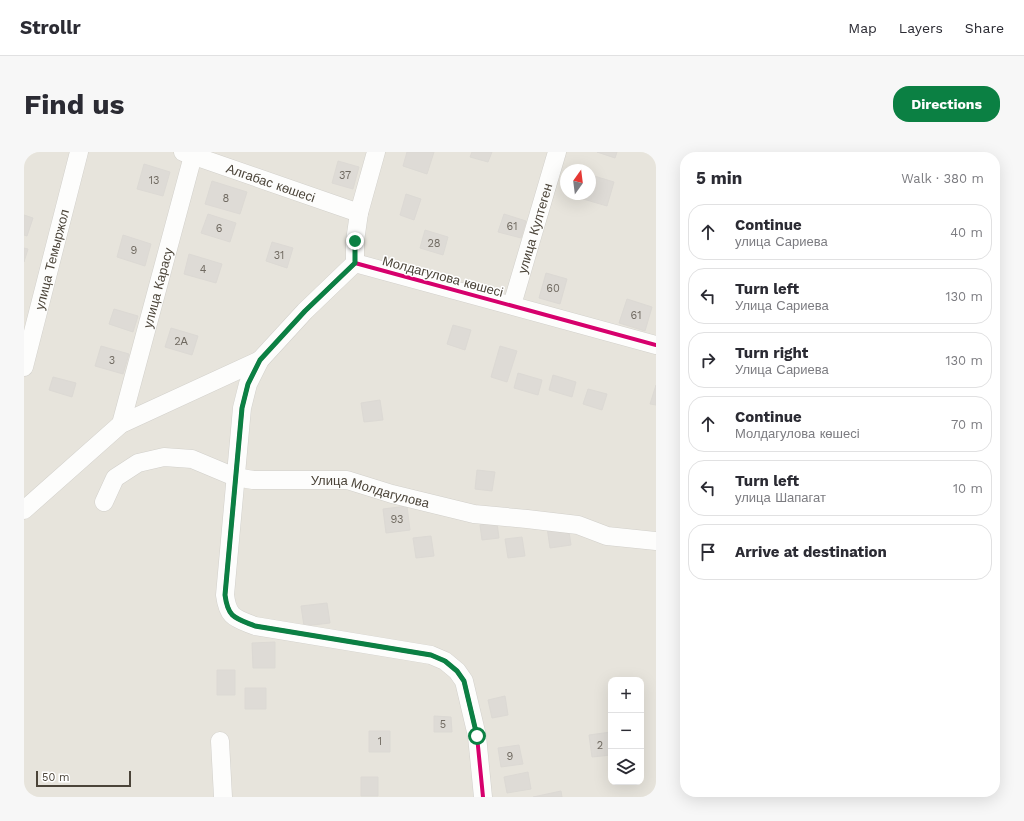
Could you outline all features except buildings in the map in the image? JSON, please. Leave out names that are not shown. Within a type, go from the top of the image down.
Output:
[{"type":"street","name":"улица Темыржол","points":[[24,367],[79,152]]},
{"type":"street","points":[[376,152],[359,213],[355,241],[355,263],[305,311],[260,360],[248,384],[242,408],[225,595],[227,608],[236,619],[255,626],[431,655],[445,661],[457,671],[464,681],[477,736],[483,797]]},
{"type":"street","name":"улица Култеген","points":[[512,305],[557,152]]},
{"type":"street","name":"Алгабас көшесі","points":[[190,153],[359,213]]},
{"type":"street","name":"улица Карасу","points":[[121,424],[190,153]]},
{"type":"street","name":"Молдагулова көшесі","points":[[355,263],[656,345]]},
{"type":"street","points":[[24,510],[121,424],[260,360]]},
{"type":"street","name":"Улица Молдагулова","points":[[104,502],[115,478],[138,463],[164,457],[192,459],[236,477],[253,480],[347,480],[392,494],[474,514],[578,525],[607,536],[656,541]]},
{"type":"street","points":[[220,742],[223,797]]},
{"type":"shaded area","points":[[24,152],[656,152],[656,797],[24,797]]},
{"type":"cycle path","points":[[483,797],[477,736],[464,681],[457,671],[445,661],[431,655],[255,626],[238,619],[228,608],[225,595],[242,408],[248,384],[260,360],[305,311],[355,263],[656,345]]},
{"type":"route","points":[[355,241],[355,263],[305,311],[260,360],[248,384],[242,408],[225,595],[227,608],[236,619],[255,626],[431,655],[445,661],[457,671],[464,681],[477,736]]}]
